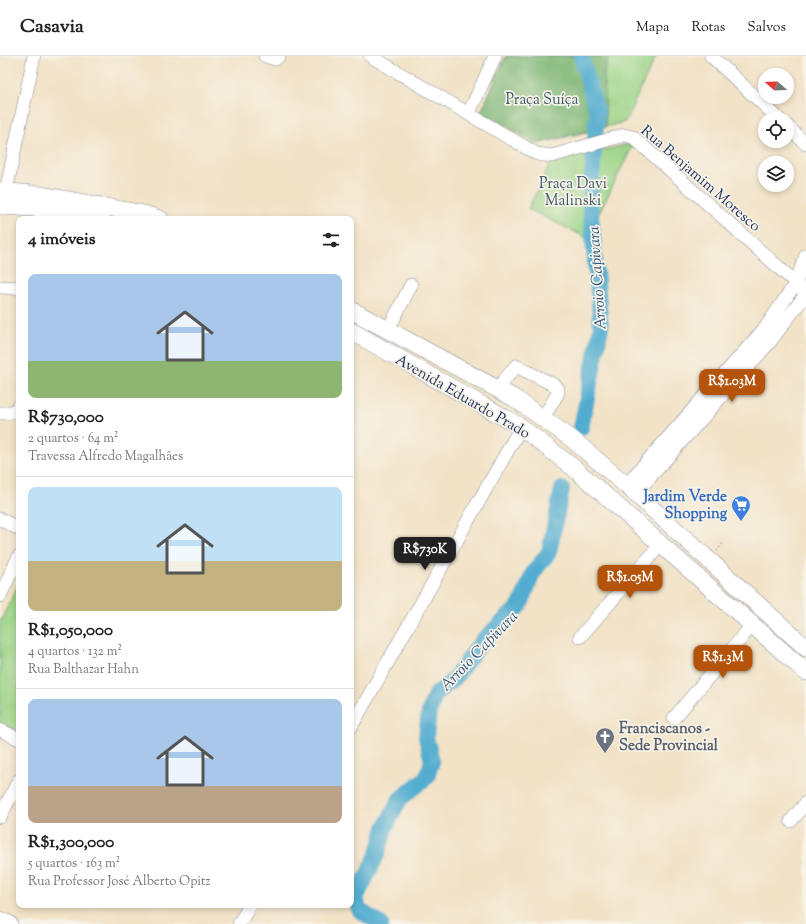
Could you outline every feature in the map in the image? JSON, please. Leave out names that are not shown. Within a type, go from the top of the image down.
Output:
[{"type":"main road","points":[[2,198],[42,195],[150,216]]},
{"type":"main road","points":[[2,198],[34,208],[83,216]]},
{"type":"main road","name":"Avenida Eduardo Prado","points":[[354,312],[514,398],[572,439],[631,490],[803,645]]},
{"type":"main road","name":"Avenida Eduardo Prado","points":[[354,333],[521,427],[575,469],[774,642],[806,672]]},
{"type":"main road","points":[[631,490],[624,493],[624,501],[631,519]]},
{"type":"main road","points":[[774,642],[784,648],[803,645]]},
{"type":"main road","points":[[0,920],[9,924]]},
{"type":"street","points":[[2,198],[34,56]]},
{"type":"street","points":[[265,56],[275,59],[279,56]]},
{"type":"street","name":"Rua Benjamim Moresco","points":[[370,56],[383,59],[537,154],[552,156],[624,135],[633,137],[796,283],[806,294]]},
{"type":"street","points":[[469,113],[495,56]]},
{"type":"street","points":[[711,56],[771,112]]},
{"type":"street","points":[[794,133],[806,144]]},
{"type":"street","points":[[631,490],[697,415],[766,327],[796,283],[806,255]]},
{"type":"street","points":[[388,330],[411,285]]},
{"type":"street","points":[[0,287],[16,288]]},
{"type":"street","points":[[697,415],[769,343],[806,294]]},
{"type":"street","points":[[497,389],[516,366],[556,386],[558,393],[543,418]]},
{"type":"street","points":[[0,414],[9,413],[16,409]]},
{"type":"street","points":[[354,722],[521,427]]},
{"type":"street","points":[[0,519],[16,527]]},
{"type":"street","points":[[580,637],[661,544]]},
{"type":"street","points":[[0,596],[16,562]]},
{"type":"street","points":[[674,718],[753,624]]},
{"type":"street","points":[[0,730],[16,738]]},
{"type":"street","points":[[0,817],[16,786]]},
{"type":"street","points":[[791,821],[806,803]]},
{"type":"street","points":[[239,924],[248,908]]},
{"type":"green space","name":"Praça Suíça","points":[[506,56],[656,56],[625,122],[537,144],[481,112]]},
{"type":"green space","name":"Praça Suíça","points":[[506,56],[609,56],[604,72],[606,127],[537,144],[481,112]]},
{"type":"green space","name":"Praça Davi Malinski","points":[[634,143],[587,238],[528,209],[551,162]]},
{"type":"green space","points":[[16,589],[16,731],[0,723],[0,622]]},
{"type":"waterway","name":"Arroio Capivara","points":[[581,56],[597,112],[590,205],[601,328],[581,428]]},
{"type":"waterway","name":"Arroio Capivara","points":[[381,924],[359,910],[356,898],[378,853],[385,828],[400,799],[427,777],[432,761],[426,737],[429,712],[435,695],[454,679],[482,641],[520,606],[533,573],[549,552],[562,489]]},
{"type":"place","name":"Jardim Verde Shopping","points":[[741,522]]},
{"type":"place","name":"Franciscanos - Sede Provincial","points":[[605,754]]}]
